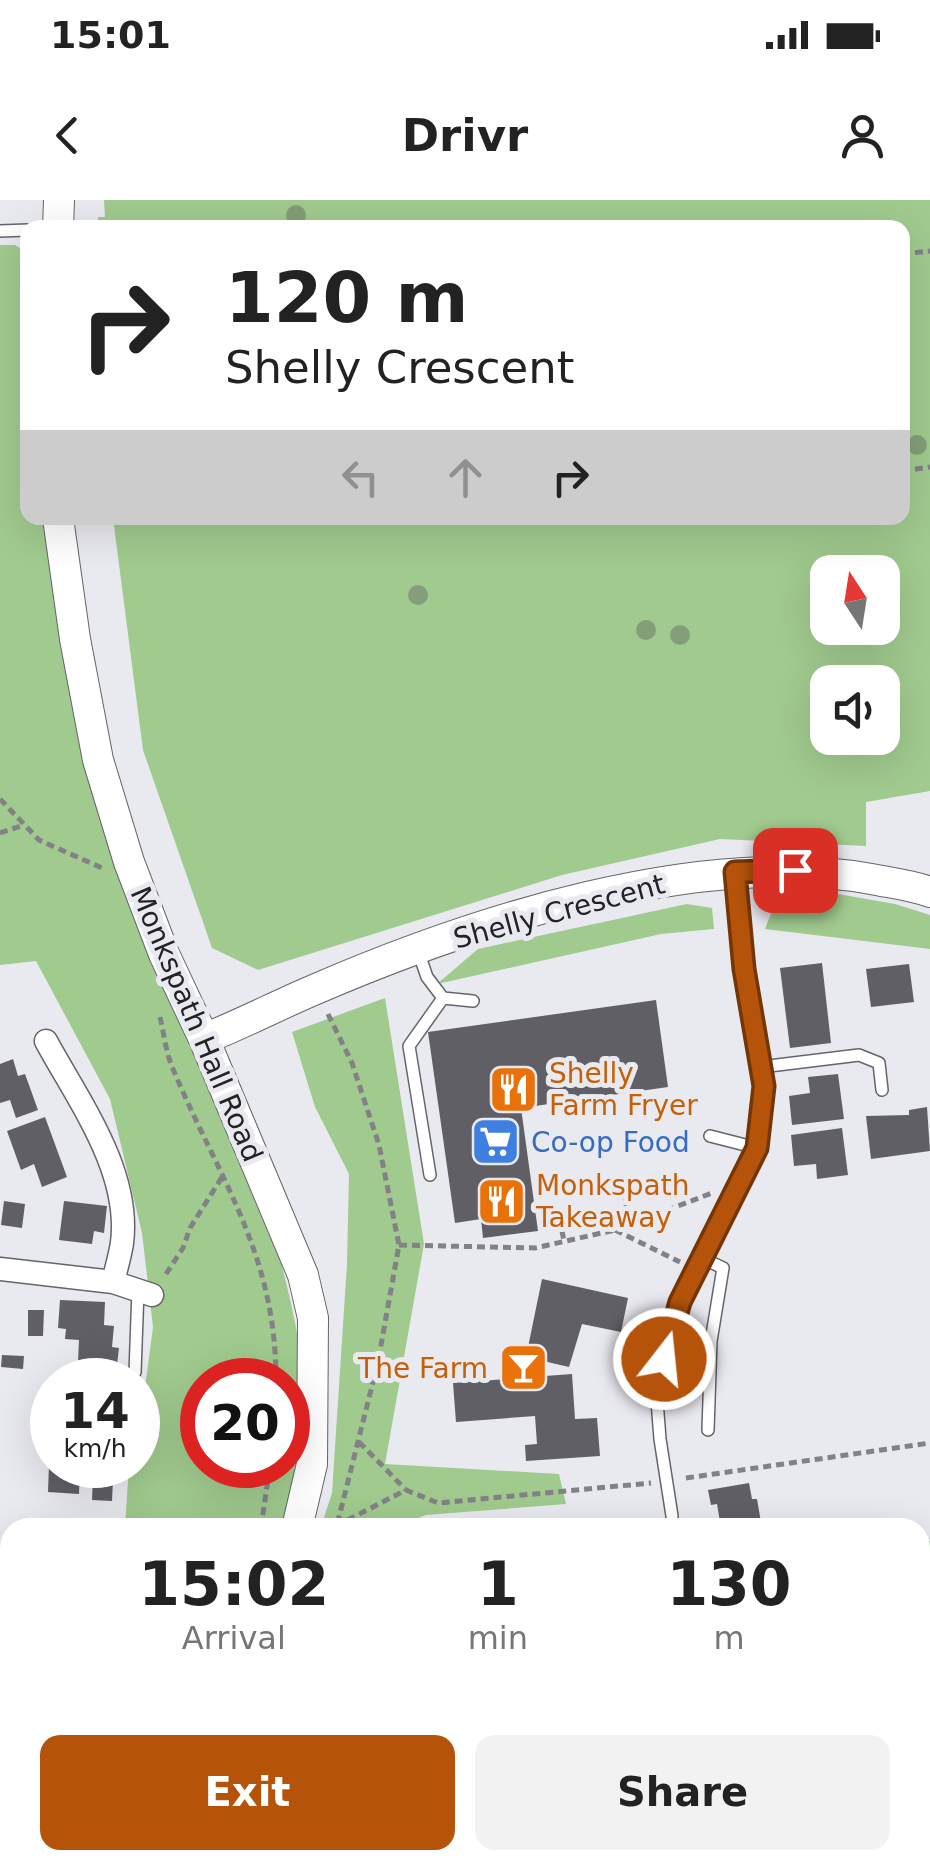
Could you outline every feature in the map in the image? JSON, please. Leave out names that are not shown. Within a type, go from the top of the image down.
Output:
[{"type":"street","name":"Monkspath Hall Road","points":[[59,525],[75,640],[98,760],[128,862],[303,1275],[313,1318],[312,1464],[299,1518]]},
{"type":"street","name":"Shelly Crescent","points":[[204,1039],[316,989],[475,930],[610,892],[735,872],[795,870],[850,875],[930,892]]},
{"type":"street","points":[[46,1042],[110,1160],[122,1218],[122,1243],[112,1282]]},
{"type":"street","points":[[0,1269],[112,1282],[145,1292]]},
{"type":"lane","points":[[672,1516],[656,1388],[680,1302],[757,1148],[764,1086],[744,969],[735,872]]},
{"type":"lane","points":[[418,951],[428,977],[443,998],[473,1001]]},
{"type":"lane","points":[[430,1175],[409,1046],[443,998]]},
{"type":"lane","points":[[761,1067],[859,1054],[879,1064],[882,1090]]},
{"type":"lane","points":[[710,1136],[757,1148]]},
{"type":"lane","points":[[698,1263],[723,1268],[711,1341],[708,1430]]},
{"type":"lane","points":[[137,1358],[145,1292]]},
{"type":"path","points":[[0,799],[40,840],[105,869]]},
{"type":"path","points":[[0,833],[24,824]]},
{"type":"path","points":[[316,989],[352,1063],[379,1145],[399,1245],[378,1362],[338,1518]]},
{"type":"path","points":[[145,1292],[183,1248],[190,1228],[224,1174]]},
{"type":"path","points":[[399,1245],[535,1248],[616,1230],[741,1182]]},
{"type":"path","points":[[624,1192],[629,1225]]},
{"type":"path","points":[[547,1204],[550,1227],[561,1226],[564,1242]]},
{"type":"path","points":[[616,1230],[698,1263]]},
{"type":"path","points":[[358,1441],[406,1490],[438,1503],[590,1491],[930,1444]]},
{"type":"path","points":[[262,1518],[267,1488]]},
{"type":"path","points":[[353,1518],[406,1490]]},
{"type":"green space","points":[[104,200],[930,200],[930,791],[866,802],[866,846],[720,839],[562,875],[258,970],[212,948],[143,750],[114,525],[910,525],[910,220],[98,220],[105,217]]},
{"type":"green space","points":[[0,245],[20,248],[20,525],[46,525],[72,699],[278,1249],[300,1357],[180,1358],[180,1488],[291,1488],[286,1518],[126,1518],[128,1488],[160,1488],[160,1358],[149,1358],[153,1327],[142,1233],[110,1099],[36,961],[0,965]]},
{"type":"green space","points":[[804,888],[895,904],[930,915],[930,949],[765,929],[776,900]]},
{"type":"green space","points":[[687,904],[712,908],[714,929],[661,934],[437,984],[478,949]]},
{"type":"green space","points":[[385,998],[424,1244],[385,1464],[559,1474],[566,1504],[418,1518],[324,1518],[332,1493],[349,1174],[315,1107],[292,1032]]},
{"type":"building","points":[[822,963],[831,1043],[790,1048],[780,968]]},
{"type":"building","points":[[909,964],[914,1002],[871,1007],[866,969]]},
{"type":"building","points":[[656,1000],[668,1087],[521,1108],[538,1231],[483,1238],[481,1219],[455,1223],[428,1032]]},
{"type":"building","points":[[13,1059],[18,1076],[25,1074],[38,1110],[16,1118],[10,1100],[0,1103],[0,1064]]},
{"type":"building","points":[[838,1074],[844,1119],[792,1125],[789,1096],[810,1093],[808,1077]]},
{"type":"building","points":[[927,1107],[930,1151],[871,1159],[866,1116],[909,1115],[909,1110]]},
{"type":"building","points":[[45,1117],[67,1177],[42,1187],[34,1164],[21,1170],[7,1131]]},
{"type":"building","points":[[842,1128],[848,1175],[817,1179],[816,1164],[794,1166],[791,1135]]},
{"type":"building","points":[[4,1201],[25,1204],[22,1228],[1,1225]]},
{"type":"building","points":[[64,1201],[107,1206],[104,1233],[94,1231],[92,1244],[59,1240]]},
{"type":"building","points":[[542,1279],[628,1298],[621,1332],[582,1324],[569,1367],[526,1357]]},
{"type":"building","points":[[60,1300],[105,1302],[104,1325],[114,1326],[112,1347],[119,1348],[118,1358],[78,1358],[79,1340],[65,1339],[66,1329],[58,1328]]},
{"type":"building","points":[[28,1310],[44,1310],[43,1336],[28,1336]]},
{"type":"building","points":[[2,1355],[24,1356],[23,1369],[1,1367]]},
{"type":"building","points":[[572,1374],[575,1419],[597,1418],[600,1456],[526,1461],[525,1445],[537,1444],[535,1416],[456,1422],[453,1383]]},
{"type":"building","points":[[749,1483],[760,1518],[719,1518],[717,1504],[711,1505],[708,1490]]},
{"type":"building","points":[[48,1488],[79,1488],[79,1494],[48,1492]]},
{"type":"building","points":[[93,1488],[113,1488],[112,1501],[92,1500]]},
{"type":"place","name":"Shelly Farm Fryer","points":[[514,1089]]},
{"type":"place","name":"Co-op Food","points":[[496,1142]]},
{"type":"place","name":"Monkspath Takeaway","points":[[501,1201]]},
{"type":"place","name":"The Farm","points":[[523,1368]]},
{"type":"route","points":[[664,1359],[680,1302],[700,1256],[757,1148],[764,1086],[744,969],[735,872],[795,870]]}]
